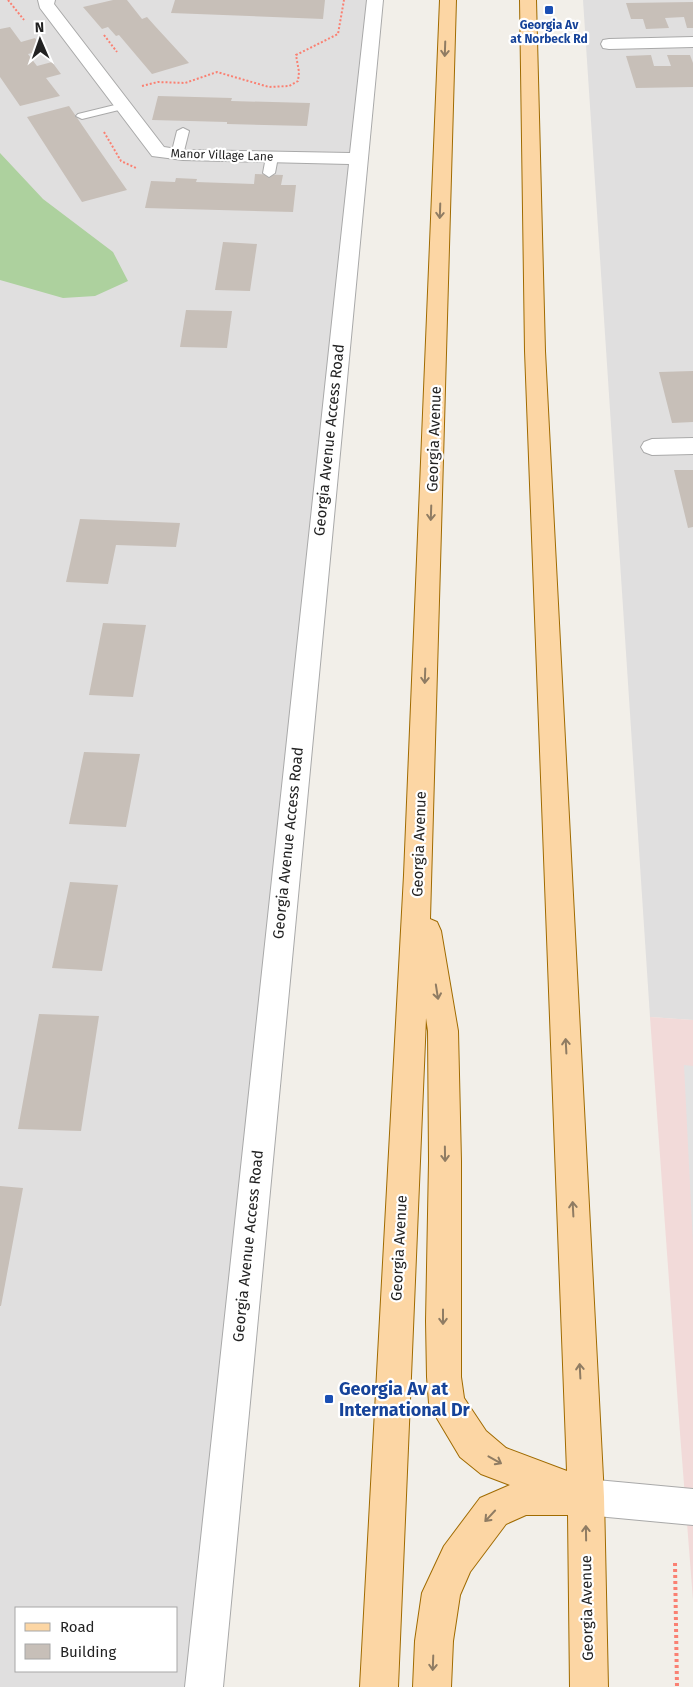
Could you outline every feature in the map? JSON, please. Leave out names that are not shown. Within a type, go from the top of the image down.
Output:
[{"type":"main road","name":"Georgia Avenue","points":[[378,1687],[418,875],[448,0]]},
{"type":"main road","name":"Georgia Avenue","points":[[528,0],[535,351],[586,1496],[589,1687]]},
{"type":"main road","points":[[418,875],[443,1031],[445,1160],[443,1321],[444,1377],[447,1403],[473,1444],[494,1461],[586,1496]]},
{"type":"main road","points":[[432,1687],[434,1641],[440,1594],[456,1559],[493,1512],[525,1497],[586,1496]]},
{"type":"street","name":"Manor Village Lane","points":[[47,0],[45,1],[46,5],[61,26],[158,152],[271,165],[358,158]]},
{"type":"street","name":"Georgia Avenue Access Road","points":[[204,1687],[375,0]]},
{"type":"street","points":[[609,44],[693,42]]},
{"type":"street","points":[[652,447],[693,446]]},
{"type":"street","points":[[586,1496],[693,1507]]},
{"type":"lane","points":[[82,116],[123,106]]},
{"type":"lane","points":[[177,155],[183,131]]},
{"type":"path","points":[[142,86],[158,82],[185,83],[210,72],[216,72],[266,87],[291,87],[298,80],[299,72],[296,55],[311,51],[316,46],[338,34],[344,0]]},
{"type":"path","points":[[675,1563],[677,1687]]},
{"type":"shaded area","points":[[0,0],[376,0],[204,1687],[0,1687]]},
{"type":"shaded area","points":[[583,0],[693,0],[693,1020],[650,1017]]},
{"type":"shaded area","points":[[650,1017],[693,1020],[693,1600],[680,1433]]},
{"type":"shaded area","points":[[684,1065],[693,1066],[693,1245]]},
{"type":"green space","points":[[0,153],[43,199],[113,252],[128,281],[95,296],[63,298],[0,280]]},
{"type":"building","points":[[113,0],[127,0],[142,19],[147,17],[189,63],[152,74],[119,35],[116,36],[108,27],[102,29],[83,7]]},
{"type":"building","points":[[175,0],[325,0],[323,19],[171,13]]},
{"type":"building","points":[[693,2],[693,28],[687,28],[684,17],[665,18],[669,28],[646,29],[643,19],[631,19],[626,3]]},
{"type":"building","points":[[10,27],[21,42],[35,38],[44,50],[28,54],[37,66],[52,62],[61,74],[46,78],[60,96],[20,106],[0,77],[0,29]]},
{"type":"building","points":[[651,55],[654,66],[671,66],[667,55],[690,55],[693,63],[693,87],[636,88],[626,56]]},
{"type":"building","points":[[158,96],[232,98],[231,101],[310,103],[307,126],[227,124],[227,122],[152,120]]},
{"type":"building","points":[[69,106],[127,190],[82,202],[27,117]]},
{"type":"building","points":[[255,174],[283,175],[281,185],[296,185],[293,212],[145,208],[151,181],[175,182],[176,178],[197,179],[196,182],[254,184]]},
{"type":"building","points":[[223,242],[257,244],[250,291],[215,290]]},
{"type":"building","points":[[186,310],[232,311],[227,348],[180,347]]},
{"type":"building","points":[[693,371],[693,422],[672,423],[659,372]]},
{"type":"building","points":[[674,470],[693,470],[693,527],[688,528]]},
{"type":"building","points":[[80,519],[180,523],[176,547],[116,545],[108,584],[66,582]]},
{"type":"building","points":[[103,623],[146,625],[133,697],[89,695]]},
{"type":"building","points":[[84,752],[140,754],[126,827],[69,824]]},
{"type":"building","points":[[70,882],[118,885],[102,971],[52,968]]},
{"type":"building","points":[[39,1014],[99,1016],[81,1131],[18,1129]]},
{"type":"building","points":[[0,1186],[23,1188],[1,1306],[0,1306]]},
{"type":"place","name":"Georgia Av at Norbeck Rd","points":[[549,10]]},
{"type":"place","name":"Georgia Av at International Dr","points":[[329,1399]]}]
